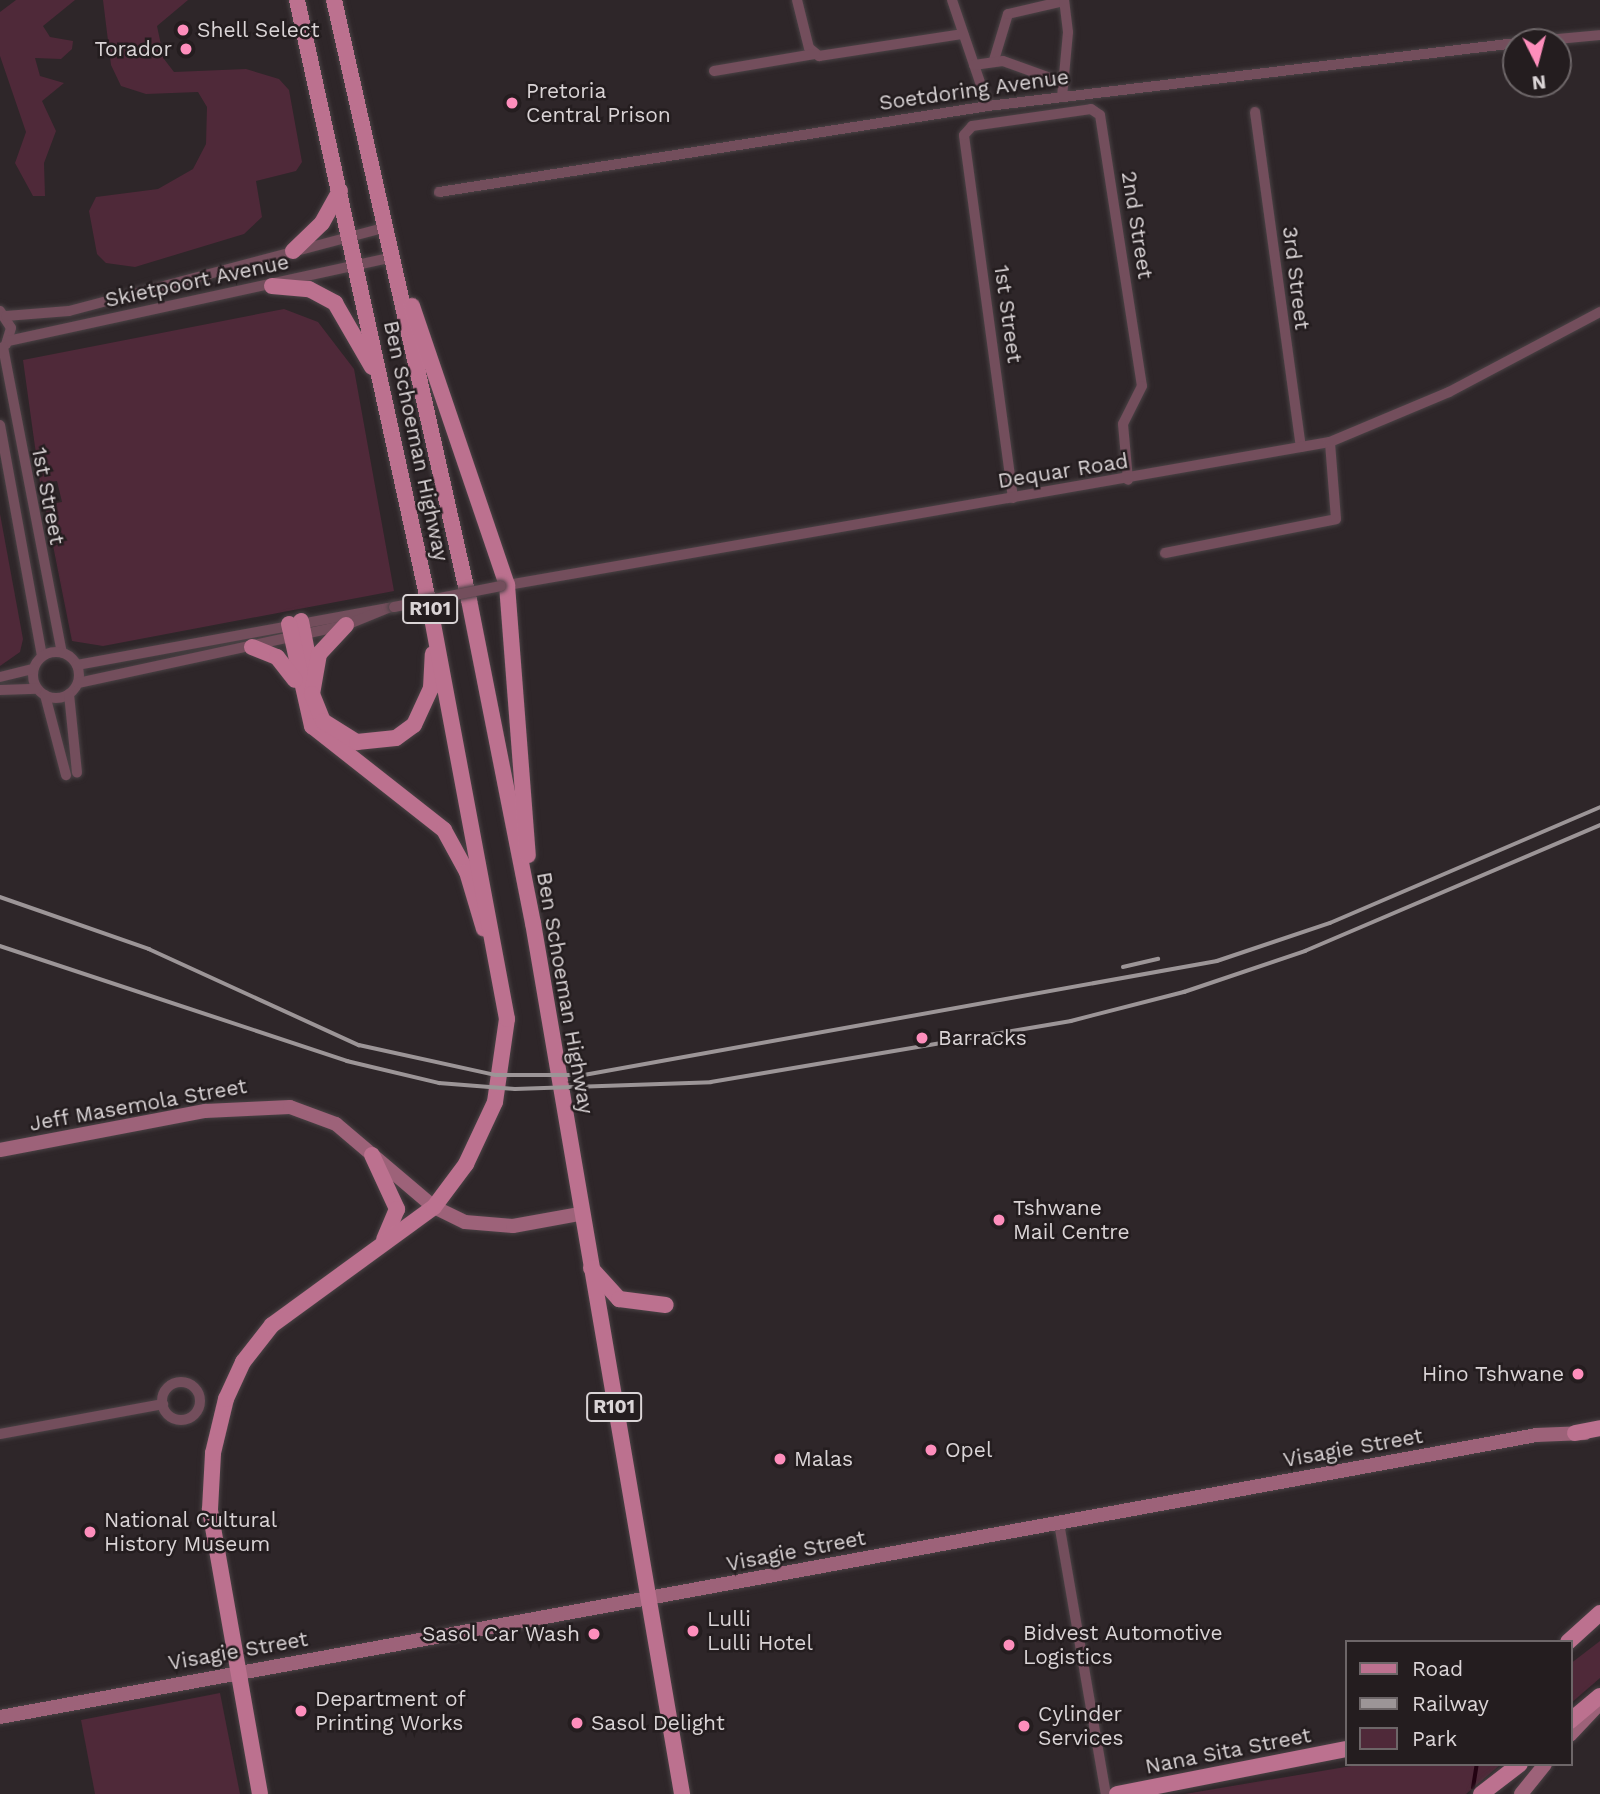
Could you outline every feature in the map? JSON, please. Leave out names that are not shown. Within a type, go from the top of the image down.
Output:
[{"type":"main road","name":"Ben Schoeman Highway","points":[[297,0],[430,608],[507,1019],[484,1136],[434,1207]]},
{"type":"main road","name":"Ben Schoeman Highway","points":[[334,0],[394,263],[529,903],[580,1214]]},
{"type":"main road","points":[[293,251],[322,223],[340,191]]},
{"type":"main road","points":[[394,263],[504,586],[529,903]]},
{"type":"main road","points":[[272,286],[309,289],[335,303],[384,395]]},
{"type":"main road","points":[[296,629],[312,672],[315,708],[340,735],[367,744],[396,738],[414,725],[431,688],[430,608]]},
{"type":"main road","points":[[312,672],[346,625]]},
{"type":"main road","points":[[296,629],[300,688]]},
{"type":"main road","points":[[252,647],[286,664],[300,688],[321,738],[429,814],[459,851],[507,1019]]},
{"type":"main road","points":[[372,1155],[397,1209],[395,1224],[376,1249]]},
{"type":"main road","name":"R101","points":[[260,1794],[210,1509],[213,1453],[226,1399],[243,1362],[272,1325],[434,1207]]},
{"type":"main road","name":"R101","points":[[580,1214],[682,1794]]},
{"type":"main road","points":[[590,1266],[619,1299],[666,1305]]},
{"type":"main road","points":[[1575,1433],[1600,1428]]},
{"type":"main road","points":[[1571,1640],[1600,1612]]},
{"type":"main road","points":[[1572,1719],[1600,1696]]},
{"type":"main road","name":"Nana Sita Street","points":[[1117,1794],[1344,1749]]},
{"type":"main road","points":[[1481,1794],[1517,1766]]},
{"type":"street","points":[[797,0],[815,54]]},
{"type":"street","points":[[953,0],[988,106]]},
{"type":"street","points":[[994,61],[1008,14],[1064,0],[1062,97]]},
{"type":"street","points":[[714,71],[964,34]]},
{"type":"street","points":[[1572,38],[1600,35]]},
{"type":"street","name":"Soetdoring Avenue","points":[[439,192],[988,106],[1502,45]]},
{"type":"street","points":[[974,65],[994,61],[1064,83]]},
{"type":"street","name":"2nd Street","points":[[964,135],[972,126],[1091,109],[1101,115],[1142,386],[1122,424],[1128,480]]},
{"type":"street","name":"3rd Street","points":[[1255,112],[1300,447]]},
{"type":"street","name":"1st Street","points":[[964,135],[1013,498]]},
{"type":"street","name":"Skietpoort Avenue","points":[[3,314],[69,311],[386,227]]},
{"type":"street","name":"Skietpoort Avenue","points":[[4,345],[356,265],[394,263]]},
{"type":"street","name":"Dequar Road","points":[[391,607],[1128,480],[1330,442],[1449,392],[1600,312]]},
{"type":"street","name":"1st Street","points":[[3,314],[4,345],[62,652]]},
{"type":"street","name":"1st Street","points":[[0,425],[42,655]]},
{"type":"street","points":[[1166,553],[1336,519],[1330,442]]},
{"type":"street","points":[[77,665],[296,629],[391,607]]},
{"type":"street","points":[[78,773],[69,694],[78,683],[252,647],[296,629],[346,625],[391,607]]},
{"type":"street","points":[[0,677],[33,669],[42,655],[62,652],[77,665],[78,683]]},
{"type":"street","points":[[33,669],[66,775]]},
{"type":"street","points":[[0,690],[69,694]]},
{"type":"street","name":"Jeff Masemola Street","points":[[0,1150],[266,1105],[314,1112],[372,1155],[434,1207],[489,1227],[580,1214]]},
{"type":"street","points":[[0,1434],[163,1404]]},
{"type":"street","name":"Visagie Street","points":[[0,1717],[237,1671],[646,1600],[1059,1523],[1575,1433],[1600,1434]]},
{"type":"street","points":[[1059,1523],[1107,1794]]},
{"type":"street","points":[[1572,1733],[1600,1703]]},
{"type":"street","points":[[1521,1794],[1543,1766]]},
{"type":"green space","points":[[16,0],[75,0],[43,26],[50,37],[73,41],[72,49],[61,59],[35,58],[40,76],[64,83],[42,101],[56,131],[44,163],[45,196],[33,196],[15,163],[26,132],[0,56],[0,12]]},
{"type":"green space","points":[[103,0],[188,0],[157,26],[164,59],[174,72],[246,69],[279,79],[289,90],[302,162],[296,171],[256,181],[262,217],[244,234],[135,267],[106,263],[97,254],[89,211],[96,197],[158,189],[193,169],[206,144],[207,107],[198,92],[146,94],[121,86],[111,65]]},
{"type":"green space","points":[[284,309],[318,322],[354,369],[394,591],[103,646],[72,641],[45,505],[62,502],[57,481],[40,483],[23,360]]},
{"type":"green space","points":[[0,514],[23,639],[20,652],[0,666]]},
{"type":"green space","points":[[1600,1641],[1600,1678],[1572,1702],[1572,1662]]},
{"type":"green space","points":[[220,1693],[240,1794],[95,1794],[81,1720]]},
{"type":"green space","points":[[1351,1766],[1499,1766],[1466,1794],[1185,1794]]},
{"type":"waterway","points":[[1473,1788],[1477,1766]]},
{"type":"railway","points":[[0,897],[149,949],[359,1045],[496,1075],[584,1075],[1217,961],[1330,923],[1600,807]]},
{"type":"railway","points":[[0,946],[347,1061],[439,1083],[515,1089],[711,1082],[1071,1021],[1184,992],[1305,951],[1600,825]]},
{"type":"railway","points":[[1123,967],[1158,959]]},
{"type":"place","name":"Shell Select","points":[[183,30]]},
{"type":"place","name":"Torador","points":[[186,49]]},
{"type":"place","name":"Pretoria Central Prison","points":[[512,103]]},
{"type":"place","name":"Barracks","points":[[922,1038]]},
{"type":"place","name":"Tshwane Mail Centre","points":[[999,1220]]},
{"type":"place","name":"Hino Tshwane","points":[[1578,1374]]},
{"type":"place","name":"Opel","points":[[931,1450]]},
{"type":"place","name":"Malas","points":[[780,1459]]},
{"type":"place","name":"National Cultural History Museum","points":[[90,1532]]},
{"type":"place","name":"Lulli Lulli Hotel","points":[[693,1631]]},
{"type":"place","name":"Sasol Car Wash","points":[[594,1634]]},
{"type":"place","name":"Bidvest Automotive Logistics","points":[[1009,1645]]},
{"type":"place","name":"Department of Printing Works","points":[[301,1711]]},
{"type":"place","name":"Sasol Delight","points":[[577,1723]]},
{"type":"place","name":"Cylinder Services","points":[[1024,1726]]}]
